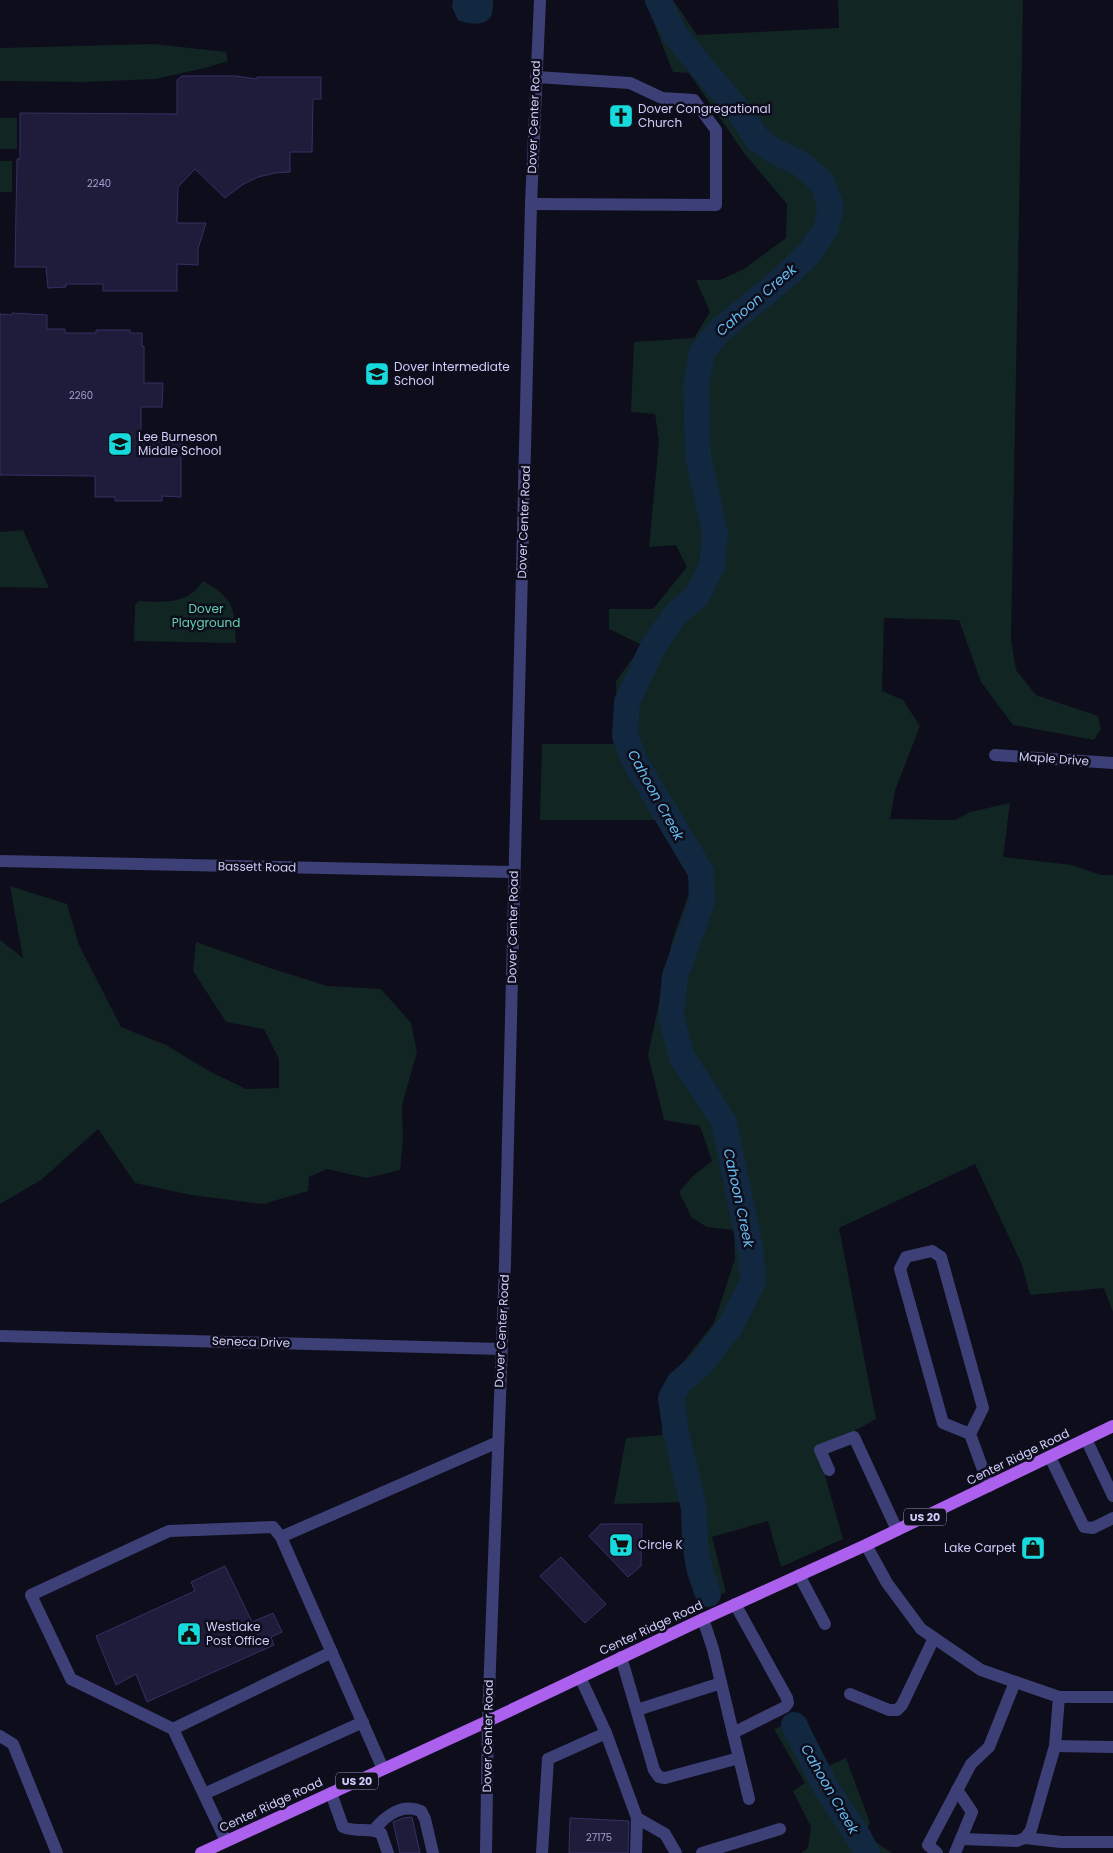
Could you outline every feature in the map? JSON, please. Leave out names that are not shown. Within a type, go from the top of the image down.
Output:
[{"type":"main road","name":"Center Ridge Road","points":[[201,1853],[488,1721],[735,1604],[866,1545],[1113,1426]]},
{"type":"street","name":"Dover Center Road","points":[[486,1853],[488,1721],[501,1349],[506,1263],[531,204],[540,0]]},
{"type":"street","points":[[531,204],[716,205],[716,130],[694,100],[662,98],[630,83],[536,78]]},
{"type":"street","name":"Maple Drive","points":[[995,755],[1113,763]]},
{"type":"street","name":"Bassett Road","points":[[0,861],[514,872]]},
{"type":"street","points":[[970,1434],[943,1423],[900,1268],[906,1257],[932,1251],[941,1257],[983,1408],[970,1434],[989,1486]]},
{"type":"street","name":"Seneca Drive","points":[[0,1336],[501,1349]]},
{"type":"street","points":[[829,1470],[820,1450],[854,1437],[897,1530]]},
{"type":"street","points":[[1086,1439],[1113,1496]]},
{"type":"street","points":[[281,1536],[498,1442]]},
{"type":"street","points":[[1050,1457],[1084,1527],[1093,1528],[1113,1518]]},
{"type":"street","points":[[226,1841],[173,1729],[71,1679],[31,1595],[169,1531],[272,1527],[281,1536],[384,1769]]},
{"type":"street","points":[[866,1545],[898,1600],[921,1629],[981,1670],[1059,1697],[1113,1697]]},
{"type":"street","points":[[799,1575],[825,1624]]},
{"type":"street","points":[[733,1733],[785,1707],[788,1703],[735,1604]]},
{"type":"street","points":[[703,1619],[713,1649],[749,1799]]},
{"type":"street","points":[[850,1694],[889,1710],[896,1710],[902,1705],[934,1638]]},
{"type":"street","points":[[173,1729],[332,1652]]},
{"type":"street","points":[[621,1657],[654,1770],[659,1777],[664,1778],[739,1758]]},
{"type":"street","points":[[580,1677],[606,1733],[637,1818],[636,1853]]},
{"type":"street","points":[[937,1853],[928,1845],[971,1764],[989,1747],[1015,1682]]},
{"type":"street","points":[[636,1710],[721,1683]]},
{"type":"street","points":[[1025,1838],[1031,1830],[1055,1746],[1059,1697]]},
{"type":"street","points":[[204,1794],[363,1722]]},
{"type":"street","points":[[542,1853],[548,1759],[606,1733]]},
{"type":"street","points":[[0,1736],[13,1744],[57,1853]]},
{"type":"street","points":[[1055,1746],[1113,1747]]},
{"type":"street","points":[[955,1853],[972,1812],[957,1790]]},
{"type":"street","points":[[332,1792],[343,1826],[353,1831],[374,1830],[381,1833],[388,1853]]},
{"type":"street","points":[[374,1830],[382,1820],[393,1812],[414,1808],[421,1811],[425,1820],[433,1853]]},
{"type":"street","points":[[637,1818],[665,1834],[676,1853]]},
{"type":"street","points":[[702,1853],[780,1830]]},
{"type":"street","points":[[962,1839],[1017,1841],[1025,1838],[1061,1842],[1113,1842]]},
{"type":"green space","points":[[645,0],[673,0],[697,35],[839,28],[838,0],[1023,0],[1011,639],[1016,670],[1036,695],[1098,716],[1101,729],[1094,740],[1013,725],[981,682],[959,620],[884,618],[882,691],[903,700],[920,726],[895,791],[890,819],[955,820],[970,812],[1010,803],[1003,857],[1072,865],[1101,875],[1113,875],[1113,1312],[1104,1288],[1030,1295],[1022,1265],[975,1164],[839,1228],[876,1419],[818,1451],[843,1539],[781,1567],[768,1521],[712,1537],[726,1592],[703,1602],[686,1502],[614,1504],[626,1438],[662,1435],[662,1389],[714,1323],[735,1259],[734,1230],[707,1227],[692,1218],[679,1192],[693,1176],[712,1161],[700,1126],[664,1120],[648,1055],[672,941],[692,885],[663,820],[540,820],[542,744],[618,744],[616,681],[642,645],[609,629],[609,609],[653,609],[687,567],[676,545],[649,547],[659,441],[655,414],[631,412],[634,342],[694,338],[710,312],[696,280],[720,280],[744,269],[786,238],[787,204],[744,153],[689,73],[673,72]]},
{"type":"green space","points":[[154,44],[226,52],[228,61],[155,79],[85,82],[0,81],[0,48]]},
{"type":"green space","points":[[0,118],[17,118],[17,149],[0,149]]},
{"type":"green space","points":[[0,161],[12,161],[12,192],[0,192]]},
{"type":"green space","points":[[23,530],[49,588],[0,587],[0,532]]},
{"type":"green space","name":"Dover Playground","points":[[203,581],[222,594],[231,606],[235,621],[236,643],[134,641],[135,605],[139,601],[157,602],[182,598],[197,589]]},
{"type":"green space","points":[[10,886],[67,904],[79,945],[121,1027],[166,1045],[209,1071],[246,1089],[279,1088],[279,1059],[264,1029],[226,1022],[193,971],[196,942],[327,986],[381,989],[411,1023],[417,1052],[402,1105],[403,1141],[400,1170],[367,1178],[327,1169],[309,1177],[308,1191],[263,1204],[191,1195],[135,1183],[98,1129],[41,1180],[0,1204],[0,940],[23,958]]},
{"type":"green space","points":[[806,1717],[824,1768],[846,1758],[870,1823],[864,1834],[892,1853],[801,1853],[808,1848],[811,1827],[793,1791],[805,1783],[774,1729]]},
{"type":"water","points":[[453,0],[493,0],[492,14],[485,22],[480,23],[458,20],[452,7]]},
{"type":"building","points":[[182,76],[236,76],[257,79],[257,77],[321,77],[321,99],[313,99],[312,152],[290,152],[290,172],[258,177],[242,185],[225,198],[195,169],[178,187],[177,223],[206,223],[198,249],[198,265],[177,264],[177,291],[103,291],[103,284],[66,284],[66,287],[48,288],[46,267],[15,267],[17,159],[20,159],[20,113],[177,114],[177,80]]},
{"type":"building","points":[[12,313],[47,315],[47,329],[65,329],[65,333],[96,333],[96,330],[130,330],[130,333],[142,333],[144,383],[163,383],[162,407],[141,407],[141,441],[181,441],[181,497],[162,496],[162,501],[115,501],[115,497],[95,497],[95,476],[0,475],[0,314],[12,315]]},
{"type":"building","points":[[601,1524],[642,1524],[641,1566],[628,1577],[589,1536]]},
{"type":"building","points":[[561,1557],[606,1604],[585,1623],[540,1576]]},
{"type":"building","name":"Westlake Post Office","points":[[225,1566],[252,1622],[273,1613],[282,1632],[271,1637],[274,1645],[147,1702],[136,1674],[116,1685],[96,1636],[195,1591],[191,1582]]},
{"type":"building","points":[[412,1817],[420,1853],[400,1853],[393,1822]]},
{"type":"building","points":[[570,1818],[629,1821],[628,1853],[569,1853]]},
{"type":"waterway","name":"Cahoon Creek","points":[[658,0],[675,35],[741,114],[757,139],[776,152],[801,164],[822,182],[831,207],[825,230],[809,254],[779,282],[720,330],[702,352],[696,384],[698,456],[715,533],[712,566],[696,597],[676,614],[653,647],[627,702],[625,736],[635,762],[701,872],[702,902],[675,976],[671,1017],[682,1057],[724,1122],[751,1253],[753,1282],[731,1325],[701,1364],[679,1383],[671,1398],[676,1432],[694,1508],[695,1544],[700,1571],[708,1594]]},
{"type":"waterway","name":"Cahoon Creek","points":[[794,1725],[825,1786],[867,1853]]},
{"type":"place","name":"Dover Congregational Church","points":[[621,116]]},
{"type":"place","name":"Dover Intermediate School","points":[[377,374]]},
{"type":"place","name":"Lee Burneson Middle School","points":[[120,444]]},
{"type":"place","name":"Circle K","points":[[621,1545]]},
{"type":"place","name":"Lake Carpet","points":[[1033,1548]]},
{"type":"place","name":"Westlake Post Office","points":[[189,1634]]}]
